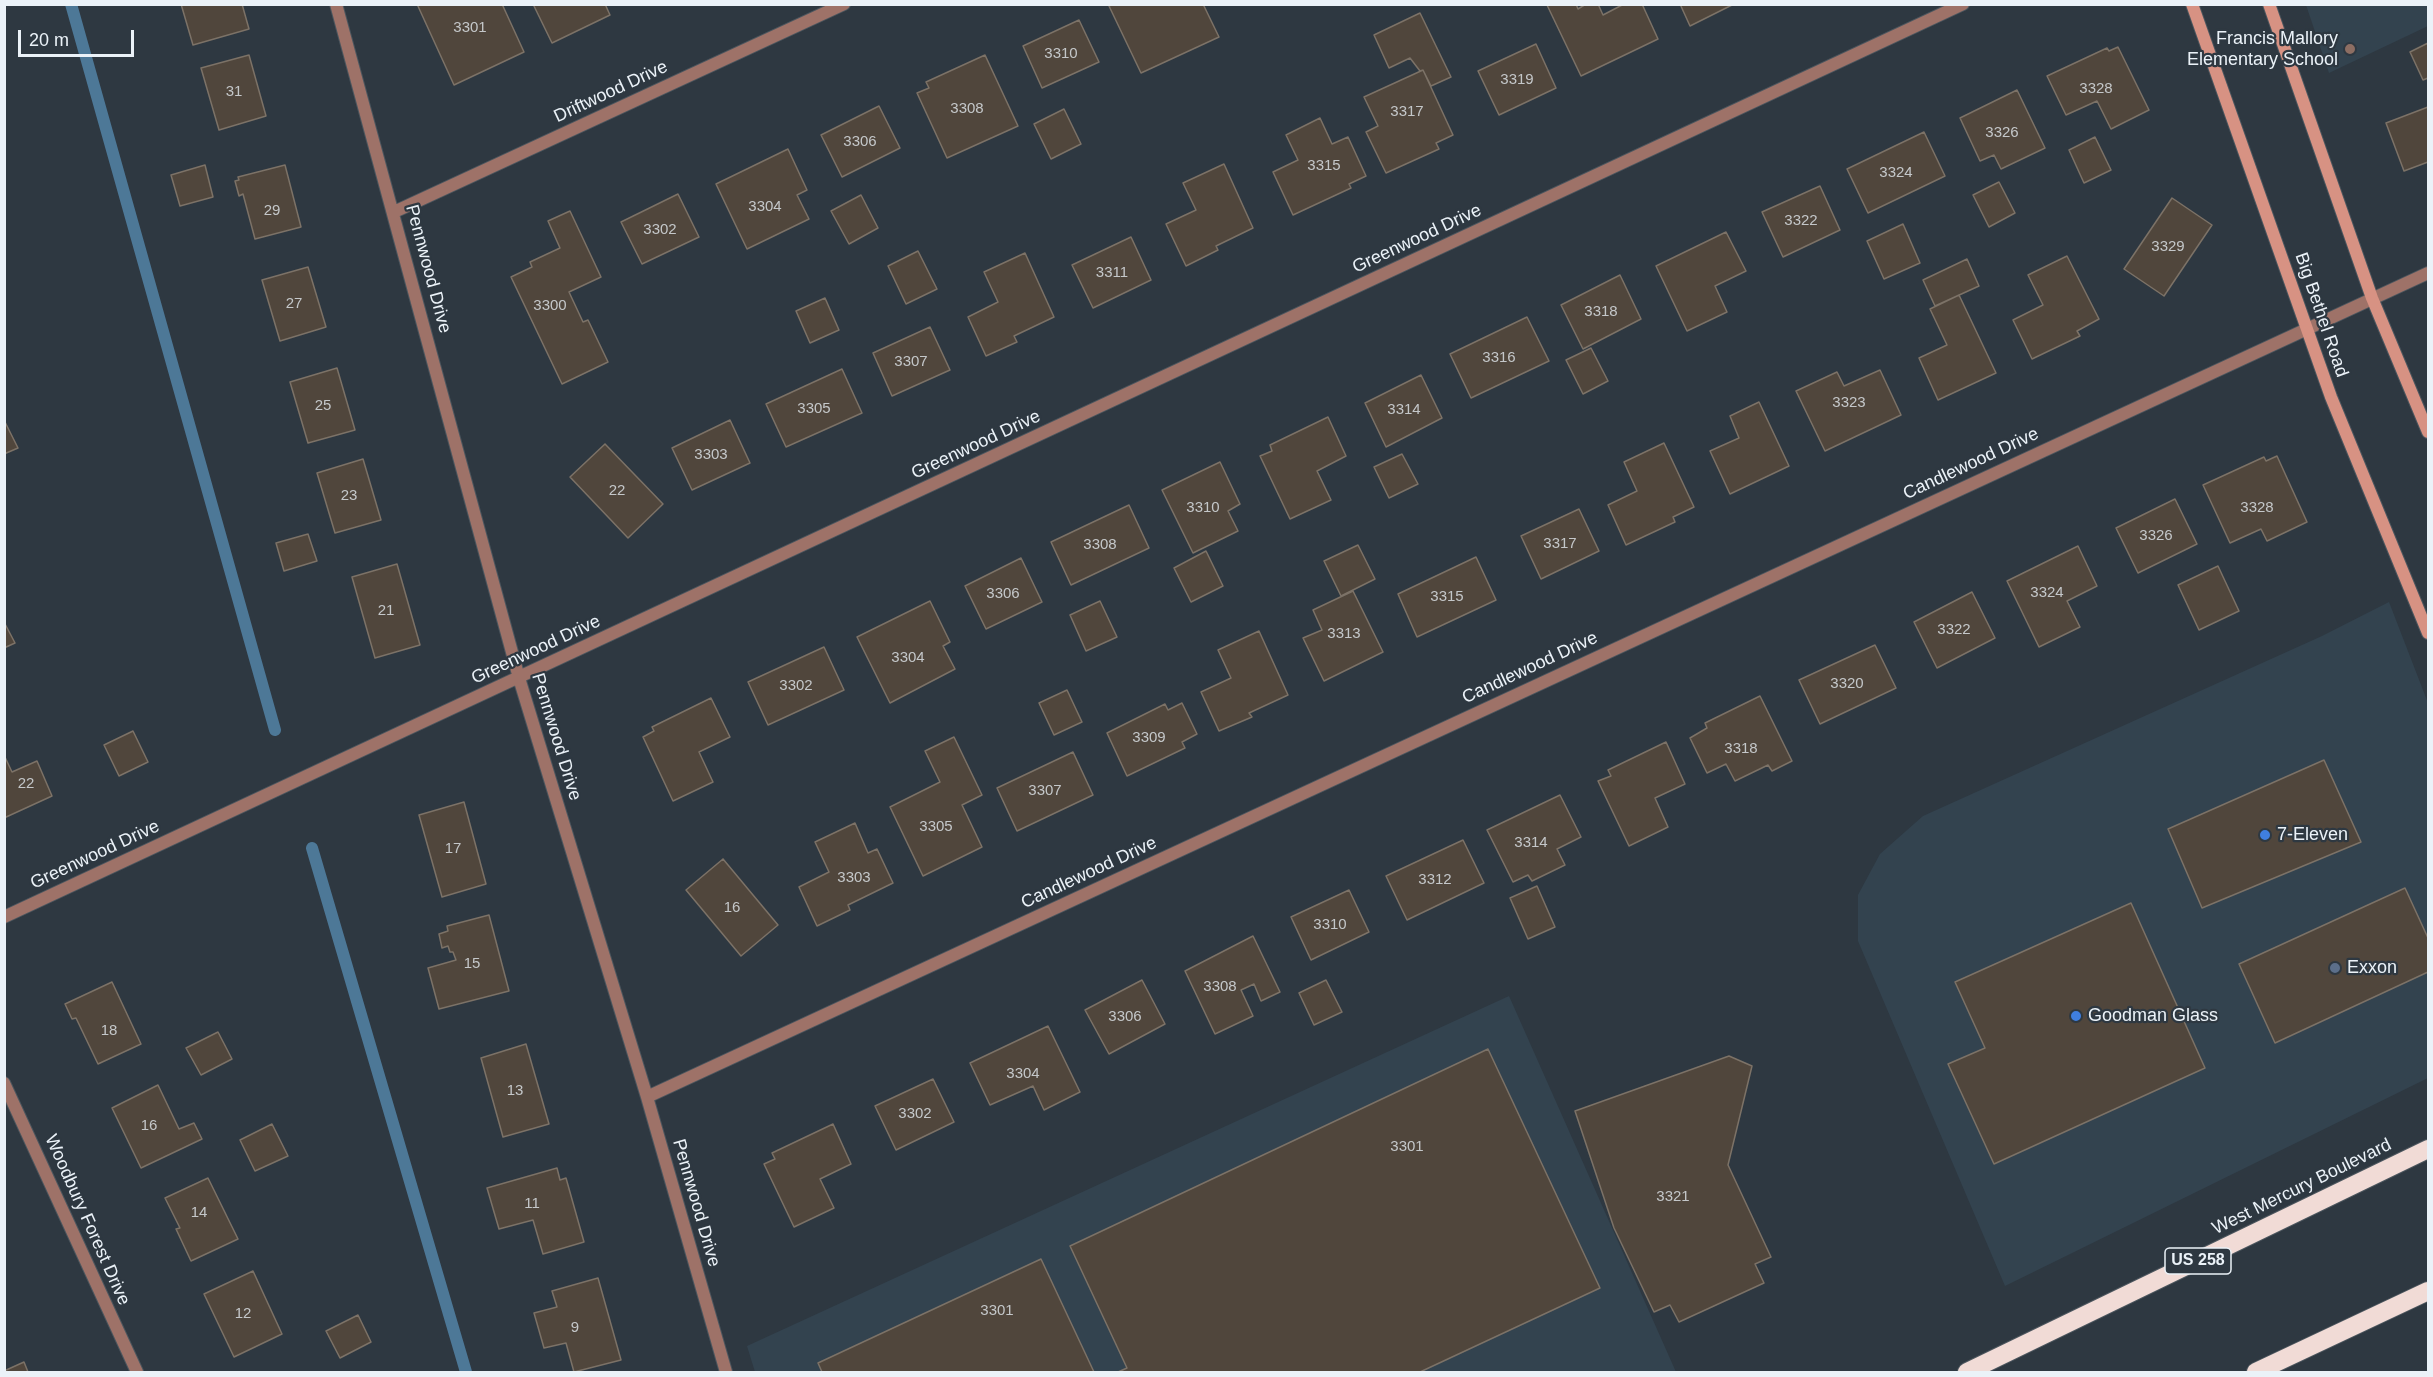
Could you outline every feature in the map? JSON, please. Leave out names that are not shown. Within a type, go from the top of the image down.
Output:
[{"type":"highway","name":"West Mercury Boulevard","points":[[1967,1372],[2428,1149]]},
{"type":"highway","points":[[2256,1372],[2428,1291]]},
{"type":"main road","name":"Big Bethel Road","points":[[2192,4],[2331,397],[2428,633]]},
{"type":"main road","points":[[2269,4],[2372,298],[2428,432]]},
{"type":"street","name":"Pennwood Drive","points":[[336,4],[519,678],[647,1097],[726,1372]]},
{"type":"street","name":"Driftwood Drive","points":[[394,212],[844,4]]},
{"type":"street","name":"Greenwood Drive","points":[[4,917],[1963,4]]},
{"type":"street","name":"Candlewood Drive","points":[[647,1097],[2428,273]]},
{"type":"street","name":"Woodbury Forest Drive","points":[[4,1083],[136,1372]]},
{"type":"shaded area","name":"Francis Mallory Elementary School","points":[[2306,5],[2428,5],[2428,26],[2329,73]]},
{"type":"shaded area","points":[[2389,602],[2428,703],[2428,1078],[2005,1286],[1858,941],[1858,895],[1880,854],[1923,816],[2322,636]]},
{"type":"shaded area","points":[[1509,996],[1676,1372],[755,1372],[747,1346]]},
{"type":"building","points":[[181,4],[242,4],[249,29],[193,45]]},
{"type":"building","points":[[417,4],[502,4],[524,52],[454,85]]},
{"type":"building","points":[[533,4],[605,4],[610,15],[552,43]]},
{"type":"building","points":[[1113,4],[1203,4],[1219,37],[1141,73],[1109,6]]},
{"type":"building","points":[[1576,4],[1578,9],[1586,4],[1598,4],[1603,15],[1624,4],[1642,4],[1658,39],[1581,76],[1547,5]]},
{"type":"building","points":[[1680,4],[1734,4],[1690,26]]},
{"type":"building","points":[[1420,13],[1451,77],[1431,86],[1423,70],[1420,71],[1410,58],[1389,68],[1374,35]]},
{"type":"building","points":[[1079,20],[1099,62],[1042,88],[1023,46]]},
{"type":"building","points":[[2428,43],[2428,78],[2423,80],[2410,52]]},
{"type":"building","points":[[1536,44],[1556,88],[1499,115],[1478,71]]},
{"type":"building","points":[[2118,47],[2149,110],[2111,129],[2097,101],[2066,115],[2047,76],[2107,48],[2109,51]]},
{"type":"building","points":[[249,55],[266,116],[219,130],[201,68]]},
{"type":"building","points":[[985,55],[1018,126],[947,158],[917,93],[929,88],[926,82]]},
{"type":"building","points":[[1423,70],[1453,135],[1436,143],[1439,149],[1386,173],[1366,132],[1378,126],[1364,97]]},
{"type":"building","points":[[2017,90],[2045,148],[2001,169],[1994,155],[1980,161],[1960,118]]},
{"type":"building","points":[[879,106],[900,148],[842,177],[821,135]]},
{"type":"building","points":[[2428,107],[2428,162],[2404,171],[2386,123]]},
{"type":"building","points":[[1064,109],[1081,144],[1051,159],[1034,124]]},
{"type":"building","points":[[1320,118],[1332,144],[1348,137],[1366,176],[1349,184],[1351,188],[1293,215],[1273,172],[1298,160],[1286,135]]},
{"type":"building","points":[[1924,132],[1945,176],[1868,213],[1847,169]]},
{"type":"building","points":[[2095,137],[2111,170],[2084,183],[2069,150]]},
{"type":"building","points":[[788,149],[807,190],[797,195],[809,219],[747,249],[716,184]]},
{"type":"building","points":[[1224,164],[1253,228],[1216,246],[1218,250],[1186,266],[1166,224],[1196,210],[1183,183]]},
{"type":"building","points":[[205,165],[213,197],[180,206],[171,175]]},
{"type":"building","points":[[285,165],[301,227],[255,239],[243,194],[239,196],[235,181],[239,180],[238,177]]},
{"type":"building","points":[[1999,182],[2015,213],[1989,227],[1973,195]]},
{"type":"building","points":[[1820,186],[1840,230],[1783,257],[1762,212]]},
{"type":"building","points":[[678,194],[699,237],[642,264],[621,222]]},
{"type":"building","points":[[861,195],[878,228],[849,244],[831,211]]},
{"type":"building","points":[[2172,198],[2212,225],[2164,296],[2124,269]]},
{"type":"building","points":[[570,211],[601,277],[569,292],[583,322],[588,320],[608,362],[562,384],[511,277],[532,267],[530,262],[560,248],[548,221]]},
{"type":"building","points":[[1903,224],[1920,263],[1884,279],[1867,241]]},
{"type":"building","points":[[1726,232],[1746,271],[1715,286],[1727,312],[1687,331],[1656,266]]},
{"type":"building","points":[[1131,237],[1151,280],[1093,308],[1072,265]]},
{"type":"building","points":[[918,251],[937,289],[906,304],[888,266]]},
{"type":"building","points":[[1025,253],[1054,317],[1014,336],[1017,342],[986,356],[968,317],[998,302],[984,272]]},
{"type":"building","points":[[2067,256],[2099,319],[2077,331],[2080,336],[2032,359],[2013,320],[2043,305],[2028,275]]},
{"type":"building","points":[[1967,259],[1979,286],[1935,306],[1923,280]]},
{"type":"building","points":[[308,267],[326,327],[280,341],[262,280]]},
{"type":"building","points":[[1620,275],[1641,319],[1583,349],[1561,305]]},
{"type":"building","points":[[1959,295],[1996,373],[1938,400],[1919,358],[1947,345],[1930,309]]},
{"type":"building","points":[[825,298],[839,330],[810,343],[796,311]]},
{"type":"building","points":[[1527,317],[1549,361],[1471,398],[1450,354]]},
{"type":"building","points":[[930,327],[950,370],[892,396],[873,353]]},
{"type":"building","points":[[1591,348],[1608,381],[1583,394],[1566,360]]},
{"type":"building","points":[[337,368],[355,430],[308,443],[290,382]]},
{"type":"building","points":[[842,369],[862,413],[786,447],[766,404]]},
{"type":"building","points":[[1880,370],[1901,415],[1825,451],[1796,391],[1837,372],[1844,386]]},
{"type":"building","points":[[1421,375],[1442,418],[1386,447],[1365,403]]},
{"type":"building","points":[[1759,402],[1789,466],[1730,494],[1710,451],[1739,438],[1730,416]]},
{"type":"building","points":[[1328,417],[1346,456],[1317,471],[1331,500],[1290,519],[1260,456],[1272,451],[1270,445]]},
{"type":"building","points":[[4,420],[18,448],[4,454]]},
{"type":"building","points":[[730,420],[750,463],[692,490],[672,448]]},
{"type":"building","points":[[1664,443],[1694,507],[1673,517],[1675,522],[1626,545],[1608,505],[1637,491],[1624,462]]},
{"type":"building","points":[[605,444],[663,504],[628,538],[570,477]]},
{"type":"building","points":[[1402,454],[1418,484],[1389,498],[1374,467]]},
{"type":"building","points":[[2277,456],[2307,522],[2267,541],[2261,529],[2230,543],[2203,485],[2264,457],[2266,461]]},
{"type":"building","points":[[363,459],[381,520],[335,533],[317,473]]},
{"type":"building","points":[[1220,462],[1240,504],[1228,511],[1238,531],[1193,553],[1162,490]]},
{"type":"building","points":[[2175,499],[2197,544],[2138,573],[2116,528]]},
{"type":"building","points":[[1129,505],[1149,548],[1071,585],[1051,542]]},
{"type":"building","points":[[1579,509],[1599,551],[1541,579],[1521,536]]},
{"type":"building","points":[[308,534],[317,561],[284,571],[276,543]]},
{"type":"building","points":[[1358,545],[1375,579],[1341,596],[1324,561]]},
{"type":"building","points":[[2078,546],[2097,586],[2067,601],[2080,627],[2039,647],[2007,581]]},
{"type":"building","points":[[1206,551],[1223,586],[1191,602],[1174,568]]},
{"type":"building","points":[[1476,557],[1496,600],[1417,637],[1398,594]]},
{"type":"building","points":[[1021,558],[1042,602],[986,629],[965,586]]},
{"type":"building","points":[[397,564],[420,645],[375,658],[352,577]]},
{"type":"building","points":[[2218,566],[2239,611],[2199,630],[2178,585]]},
{"type":"building","points":[[1353,591],[1383,652],[1324,681],[1303,638],[1322,630],[1313,610]]},
{"type":"building","points":[[1972,592],[1995,638],[1937,668],[1914,622]]},
{"type":"building","points":[[930,601],[950,642],[943,646],[955,669],[890,703],[857,637]]},
{"type":"building","points":[[1100,601],[1117,637],[1086,651],[1070,615]]},
{"type":"building","points":[[4,622],[15,643],[4,648]]},
{"type":"building","points":[[1259,631],[1288,695],[1249,713],[1252,717],[1219,731],[1201,692],[1231,678],[1218,650]]},
{"type":"building","points":[[1875,645],[1896,688],[1820,724],[1799,680]]},
{"type":"building","points":[[824,647],[844,690],[768,725],[748,682]]},
{"type":"building","points":[[1067,690],[1082,722],[1054,735],[1039,703]]},
{"type":"building","points":[[1760,696],[1792,761],[1772,771],[1768,765],[1735,781],[1726,764],[1707,773],[1690,738],[1707,728],[1705,723]]},
{"type":"building","points":[[711,698],[730,737],[699,752],[713,782],[673,801],[643,737],[654,731],[652,727]]},
{"type":"building","points":[[1182,703],[1197,734],[1182,742],[1185,748],[1127,776],[1107,733],[1165,704],[1168,710]]},
{"type":"building","points":[[133,731],[148,762],[119,776],[104,745]]},
{"type":"building","points":[[954,737],[982,795],[962,805],[982,847],[923,876],[890,807],[940,782],[925,751]]},
{"type":"building","points":[[1666,742],[1685,784],[1655,798],[1668,827],[1629,846],[1598,781],[1611,776],[1608,770]]},
{"type":"building","points":[[1073,752],[1093,795],[1017,831],[997,788]]},
{"type":"building","points":[[4,755],[12,772],[37,761],[52,796],[4,818]]},
{"type":"building","name":"7-Eleven","points":[[2324,760],[2361,842],[2202,908],[2168,829]]},
{"type":"building","points":[[1560,795],[1581,837],[1557,849],[1565,865],[1532,881],[1528,875],[1513,882],[1487,830]]},
{"type":"building","points":[[464,802],[486,884],[442,897],[419,815]]},
{"type":"building","points":[[855,823],[868,853],[877,849],[893,883],[848,905],[850,910],[817,926],[799,887],[829,872],[815,842]]},
{"type":"building","points":[[1463,840],[1484,883],[1407,920],[1386,876]]},
{"type":"building","points":[[723,859],[778,925],[741,956],[686,890]]},
{"type":"building","points":[[1537,886],[1555,927],[1528,939],[1510,898]]},
{"type":"building","name":"Exxon","points":[[2405,888],[2428,938],[2428,972],[2275,1043],[2239,964]]},
{"type":"building","points":[[1349,890],[1369,932],[1311,960],[1291,917]]},
{"type":"building","name":"Goodman Glass","points":[[2131,903],[2205,1068],[1994,1164],[1948,1064],[1985,1048],[1955,982]]},
{"type":"building","points":[[489,915],[509,991],[439,1009],[428,968],[456,960],[448,946],[442,948],[439,934],[448,931],[447,926]]},
{"type":"building","points":[[1253,936],[1280,992],[1261,1001],[1254,984],[1241,990],[1253,1016],[1215,1034],[1185,971]]},
{"type":"building","points":[[1142,980],[1165,1024],[1109,1054],[1085,1010]]},
{"type":"building","points":[[1326,980],[1342,1012],[1314,1025],[1299,993]]},
{"type":"building","points":[[112,982],[141,1044],[98,1064],[76,1018],[72,1019],[65,1004]]},
{"type":"building","points":[[1048,1026],[1080,1092],[1044,1110],[1033,1086],[990,1105],[970,1063]]},
{"type":"building","points":[[218,1032],[232,1059],[201,1075],[186,1048]]},
{"type":"building","points":[[526,1044],[549,1124],[503,1137],[481,1058]]},
{"type":"building","points":[[1488,1049],[1600,1288],[1420,1372],[1118,1372],[1127,1368],[1070,1246]]},
{"type":"building","points":[[1729,1056],[1752,1066],[1728,1165],[1771,1257],[1755,1264],[1764,1283],[1679,1322],[1670,1305],[1654,1312],[1614,1228],[1575,1111]]},
{"type":"building","points":[[933,1079],[954,1122],[896,1150],[875,1106]]},
{"type":"building","points":[[158,1085],[179,1129],[194,1123],[202,1139],[141,1168],[112,1108]]},
{"type":"building","points":[[272,1124],[288,1156],[255,1171],[240,1140]]},
{"type":"building","points":[[833,1124],[851,1164],[820,1179],[834,1208],[794,1227],[764,1164],[775,1159],[772,1153]]},
{"type":"building","points":[[557,1168],[560,1180],[566,1178],[584,1242],[543,1254],[533,1220],[499,1229],[487,1188]]},
{"type":"building","points":[[208,1178],[238,1239],[191,1261],[176,1229],[180,1228],[165,1198]]},
{"type":"building","points":[[1041,1259],[1094,1372],[822,1372],[818,1363]]},
{"type":"building","points":[[253,1271],[282,1334],[234,1357],[204,1294]]},
{"type":"building","points":[[598,1278],[621,1360],[574,1372],[566,1343],[544,1348],[534,1313],[557,1307],[552,1291]]},
{"type":"building","points":[[358,1315],[371,1342],[340,1358],[326,1331]]},
{"type":"building","points":[[24,1362],[28,1372],[4,1372],[4,1371]]},
{"type":"waterway","points":[[71,4],[275,730]]},
{"type":"waterway","points":[[312,848],[466,1372]]},
{"type":"place","name":"Francis Mallory Elementary School","points":[[2350,49]]},
{"type":"place","name":"7-Eleven","points":[[2265,835]]},
{"type":"place","name":"Exxon","points":[[2335,968]]},
{"type":"place","name":"Goodman Glass","points":[[2076,1016]]}]
